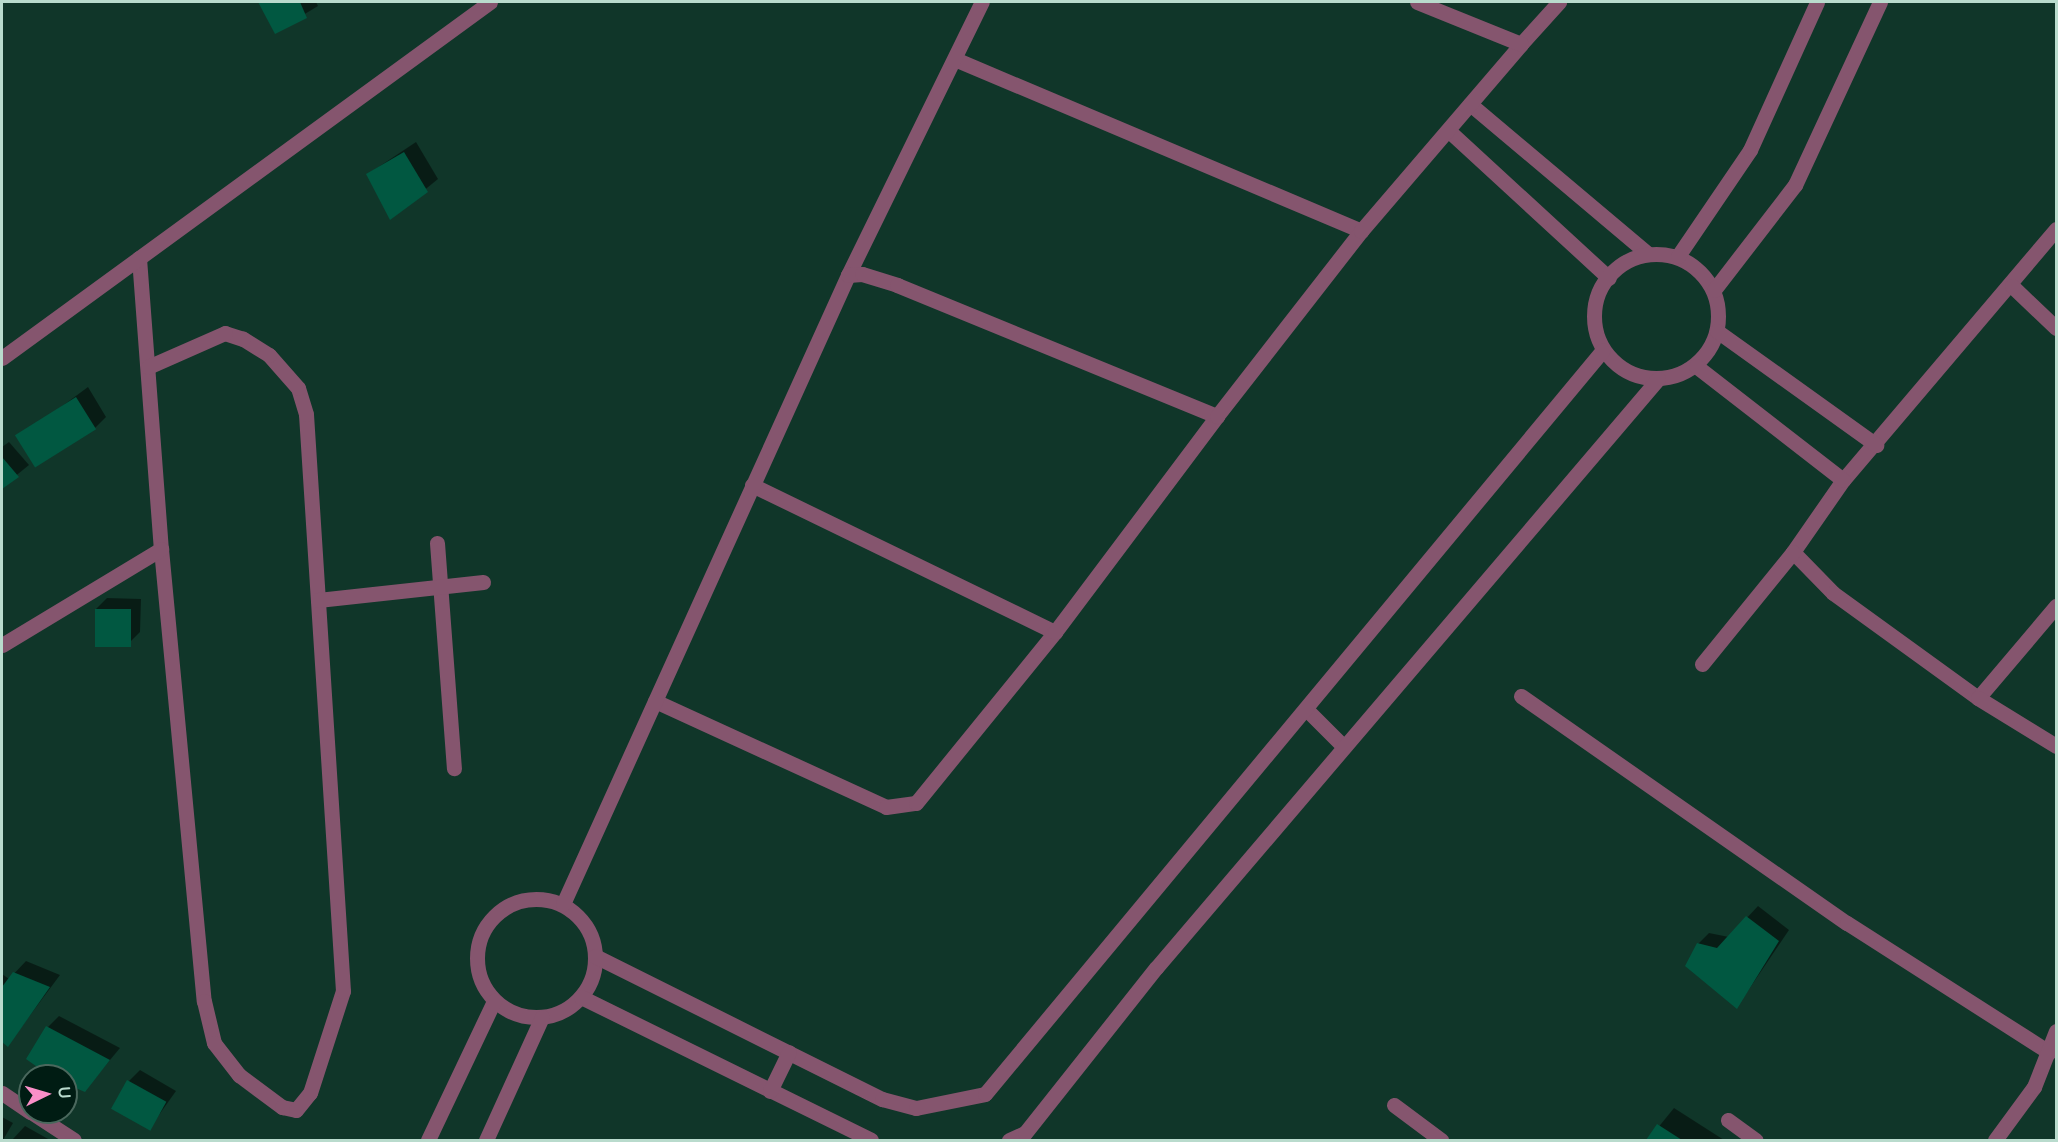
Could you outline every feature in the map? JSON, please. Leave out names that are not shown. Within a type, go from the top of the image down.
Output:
[{"type":"street","points":[[2,358],[490,2]]},
{"type":"street","points":[[562,904],[848,275],[957,60],[982,2]]},
{"type":"street","points":[[1417,2],[1521,44]]},
{"type":"street","points":[[655,701],[886,807],[901,809],[916,803],[1055,632],[1217,416],[1361,231],[1559,2]]},
{"type":"street","points":[[1678,256],[1750,150],[1817,2]]},
{"type":"street","points":[[1714,290],[1795,185],[1880,2]]},
{"type":"street","points":[[957,60],[1361,231]]},
{"type":"street","points":[[1470,104],[1647,253]]},
{"type":"street","points":[[1449,131],[1609,278]]},
{"type":"street","points":[[1702,664],[1793,552],[1843,480],[1876,445],[2012,286],[2056,229]]},
{"type":"street","points":[[1009,1140],[1025,1133],[1344,747],[1658,379],[1696,366],[1717,331],[1714,290],[1699,270],[1678,256],[1647,253],[1618,265],[1599,290],[1594,321],[1603,350],[1627,372],[1658,379]]},
{"type":"street","points":[[139,258],[161,549],[204,1001],[214,1043],[239,1075],[291,1110],[303,1106],[310,1093],[343,991],[306,414],[298,388],[269,355],[225,333],[148,367]]},
{"type":"street","points":[[848,275],[862,274],[897,285],[1217,416]]},
{"type":"street","points":[[2012,286],[2056,327]]},
{"type":"street","points":[[1717,331],[1876,445]]},
{"type":"street","points":[[595,956],[882,1099],[916,1108],[985,1094],[1307,710],[1603,350]]},
{"type":"street","points":[[1696,366],[1843,480]]},
{"type":"street","points":[[753,485],[1055,632]]},
{"type":"street","points":[[437,543],[454,768]]},
{"type":"street","points":[[2,645],[161,549]]},
{"type":"street","points":[[1793,552],[1833,593],[1978,698],[2056,746]]},
{"type":"street","points":[[318,600],[483,582]]},
{"type":"street","points":[[1978,698],[2056,606]]},
{"type":"street","points":[[1521,696],[1848,922],[2049,1052]]},
{"type":"street","points":[[1307,710],[1344,747]]},
{"type":"street","points":[[521,899],[562,904],[580,917],[595,956],[581,997],[563,1011],[542,1017],[516,1015],[494,1001],[476,963],[487,923],[521,899]]},
{"type":"street","points":[[581,997],[871,1140]]},
{"type":"street","points":[[428,1140],[494,1001]]},
{"type":"street","points":[[486,1140],[542,1017]]},
{"type":"street","points":[[1995,1140],[2034,1087],[2056,1031]]},
{"type":"street","points":[[770,1091],[789,1052]]},
{"type":"street","points":[[2,1093],[18,1104]]},
{"type":"street","points":[[1394,1105],[1441,1140]]},
{"type":"street","points":[[1728,1120],[1755,1140]]},
{"type":"street","points":[[49,1124],[74,1140]]},
{"type":"building","points":[[258,2],[300,2],[307,18],[275,34]]},
{"type":"building","points":[[404,152],[428,192],[390,220],[366,174]]},
{"type":"building","points":[[76,397],[96,429],[35,467],[15,435]]},
{"type":"building","points":[[2,457],[19,477],[2,489]]},
{"type":"building","points":[[95,609],[131,609],[131,647],[95,647]]},
{"type":"building","points":[[1746,916],[1779,941],[1737,1009],[1685,966],[1697,943],[1717,948]]},
{"type":"building","points":[[13,972],[50,987],[8,1047],[2,1042],[2,987]]},
{"type":"building","points":[[46,1026],[110,1060],[85,1092],[78,1089],[78,1064],[33,1064],[26,1059]]},
{"type":"building","points":[[127,1080],[166,1102],[150,1131],[111,1109]]},
{"type":"building","points":[[1657,1124],[1682,1140],[1646,1140]]}]
